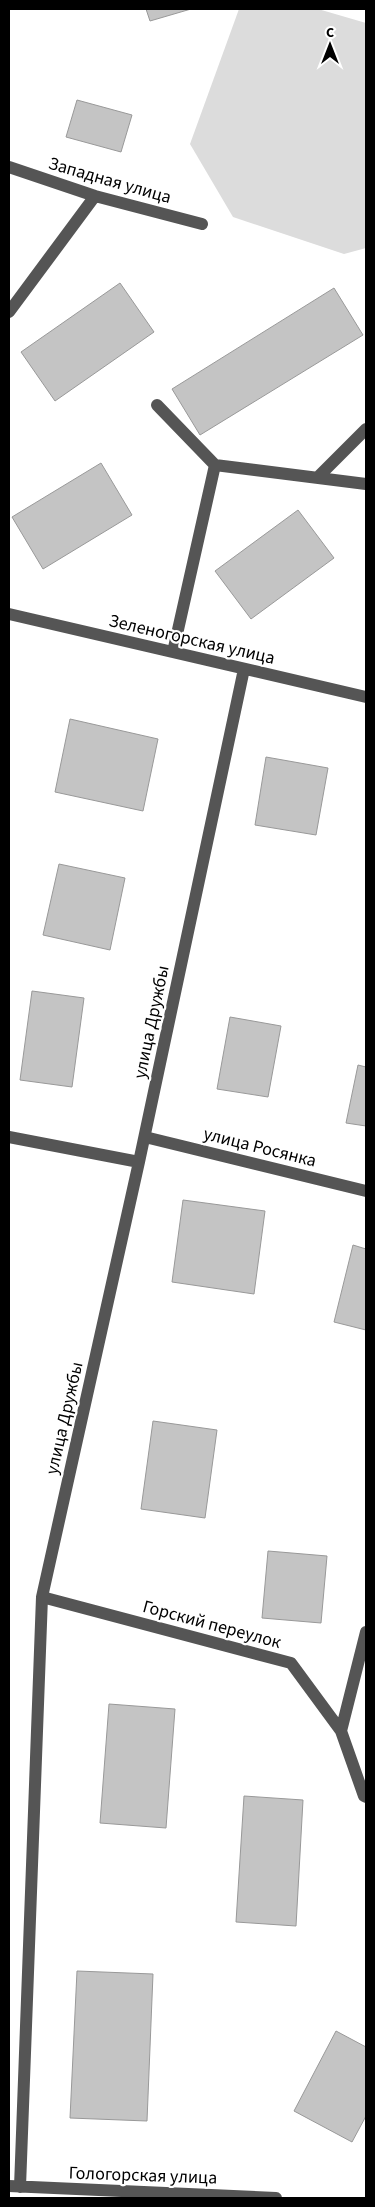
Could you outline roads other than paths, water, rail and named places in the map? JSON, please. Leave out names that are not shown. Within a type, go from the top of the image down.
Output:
[{"type":"street","name":"Западная улица","points":[[9,167],[95,196],[202,224]]},
{"type":"street","points":[[9,312],[95,196]]},
{"type":"street","points":[[158,405],[215,465],[366,484]]},
{"type":"street","points":[[317,478],[366,429]]},
{"type":"street","points":[[173,652],[215,465]]},
{"type":"street","name":"Зеленогорская улица","points":[[9,614],[366,697]]},
{"type":"street","name":"улица Дружбы","points":[[14,2187],[42,1597],[145,1137],[244,669]]},
{"type":"street","points":[[9,1137],[139,1162]]},
{"type":"street","name":"улица Росянка","points":[[145,1137],[366,1191]]},
{"type":"street","name":"Горский переулок","points":[[42,1597],[291,1663],[341,1731],[364,1796],[366,1797]]},
{"type":"street","points":[[341,1731],[366,1632]]},
{"type":"street","name":"Гологорская улица","points":[[14,2187],[276,2198]]}]
